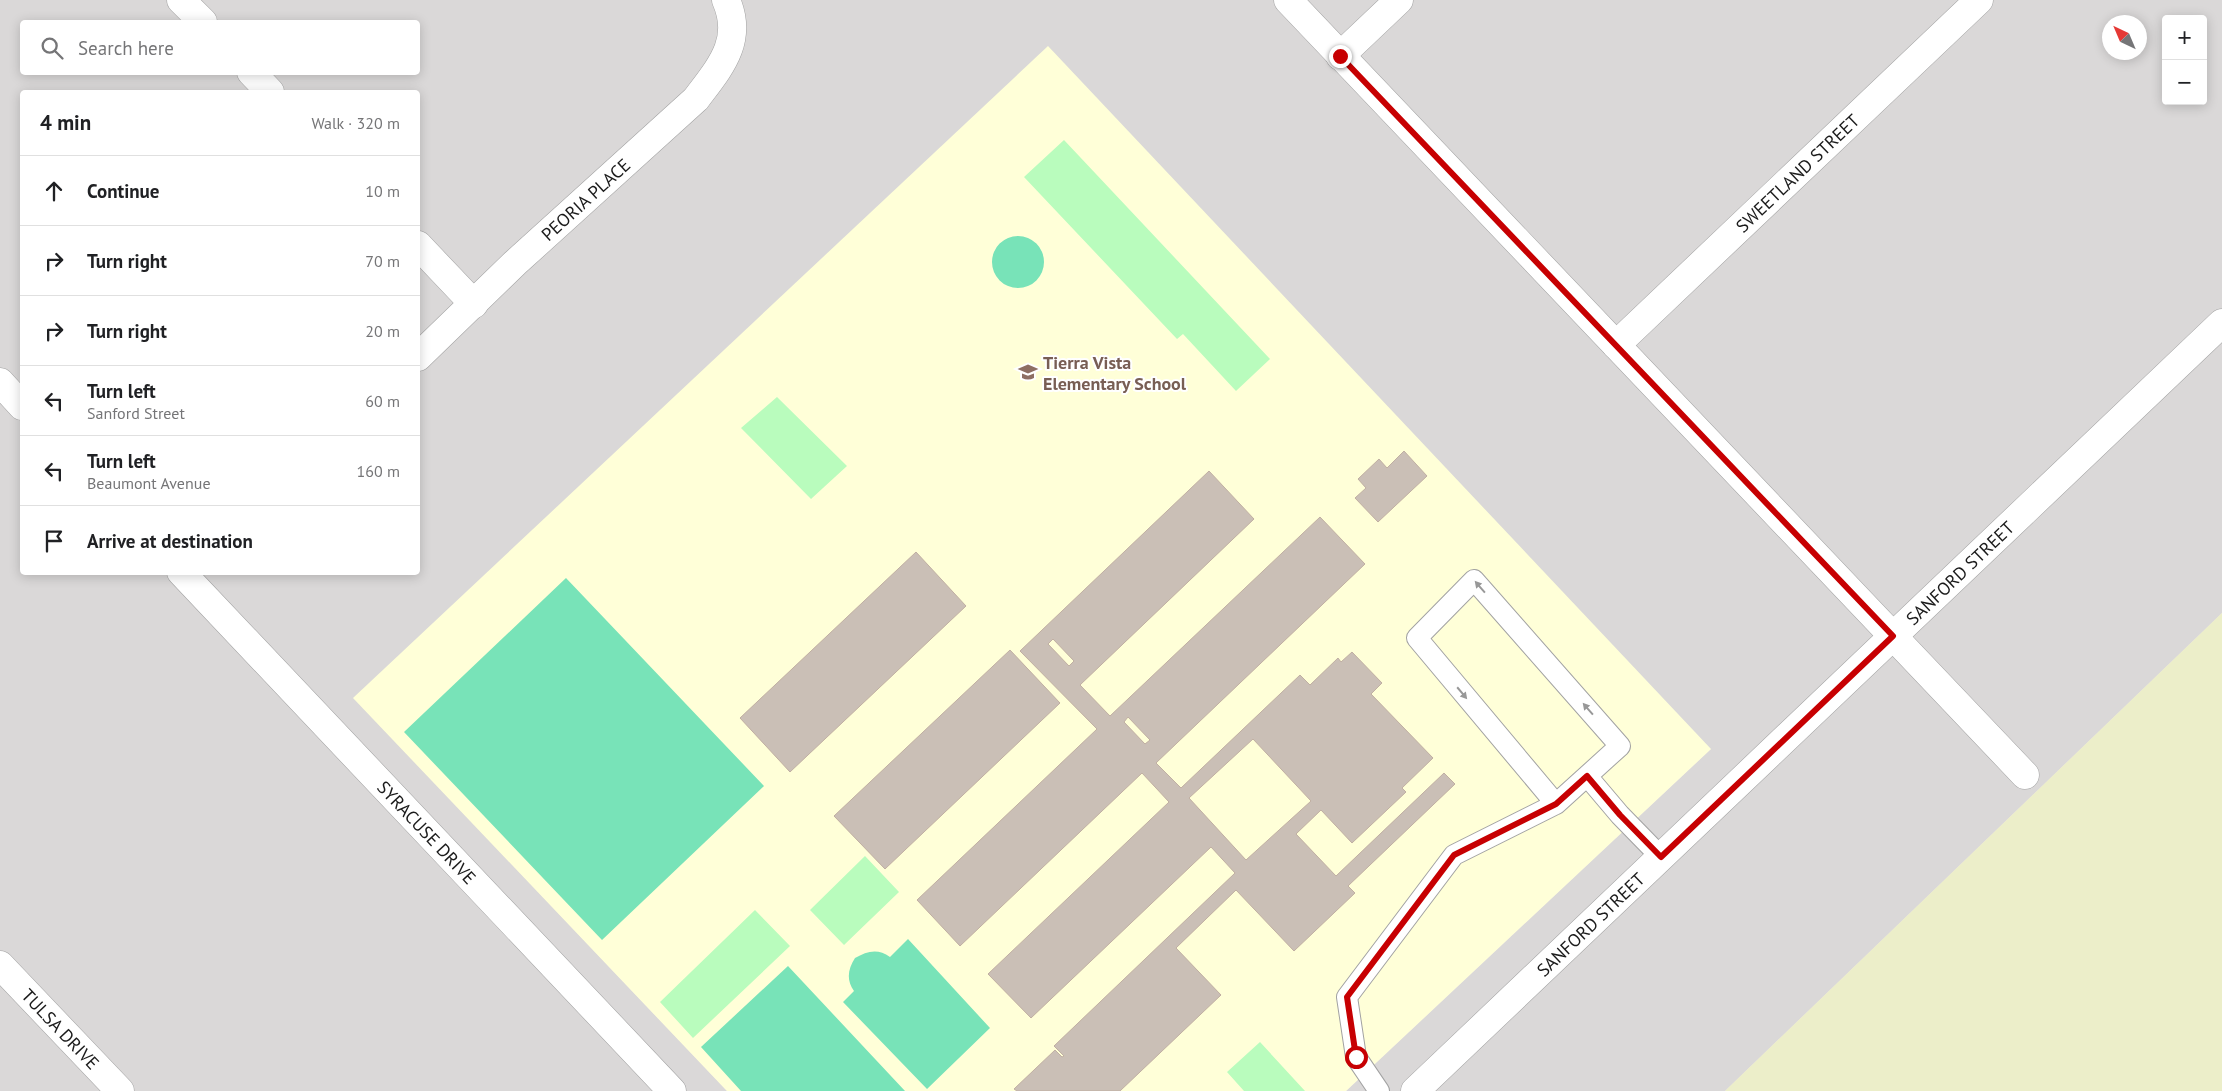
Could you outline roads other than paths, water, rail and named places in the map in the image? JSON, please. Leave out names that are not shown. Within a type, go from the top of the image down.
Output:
[{"type":"street","points":[[181,0],[201,20]]},
{"type":"street","name":"PEORIA PLACE","points":[[420,355],[515,263],[696,99],[718,68],[732,40],[731,27],[733,17],[726,0]]},
{"type":"street","points":[[1288,0],[2025,775]]},
{"type":"street","points":[[1340,56],[1399,0]]},
{"type":"street","name":"SWEETLAND STREET","points":[[1616,345],[1979,0]]},
{"type":"street","points":[[254,75],[268,90]]},
{"type":"street","points":[[420,247],[474,304]]},
{"type":"street","name":"SANFORD STREET","points":[[1415,1091],[2222,323]]},
{"type":"street","points":[[0,382],[20,404]]},
{"type":"street","name":"SYRACUSE DRIVE","points":[[187,575],[672,1091]]},
{"type":"street","name":"TULSA DRIVE","points":[[0,965],[119,1091]]},
{"type":"lane","points":[[1379,1091],[1356,1057],[1347,997],[1454,855],[1556,804],[1620,746],[1474,580],[1417,638],[1556,804]]},
{"type":"lane","points":[[1587,776],[1620,815],[1661,857]]},
{"type":"place","name":"Tierra Vista Elementary School","points":[[1028,372]]}]
